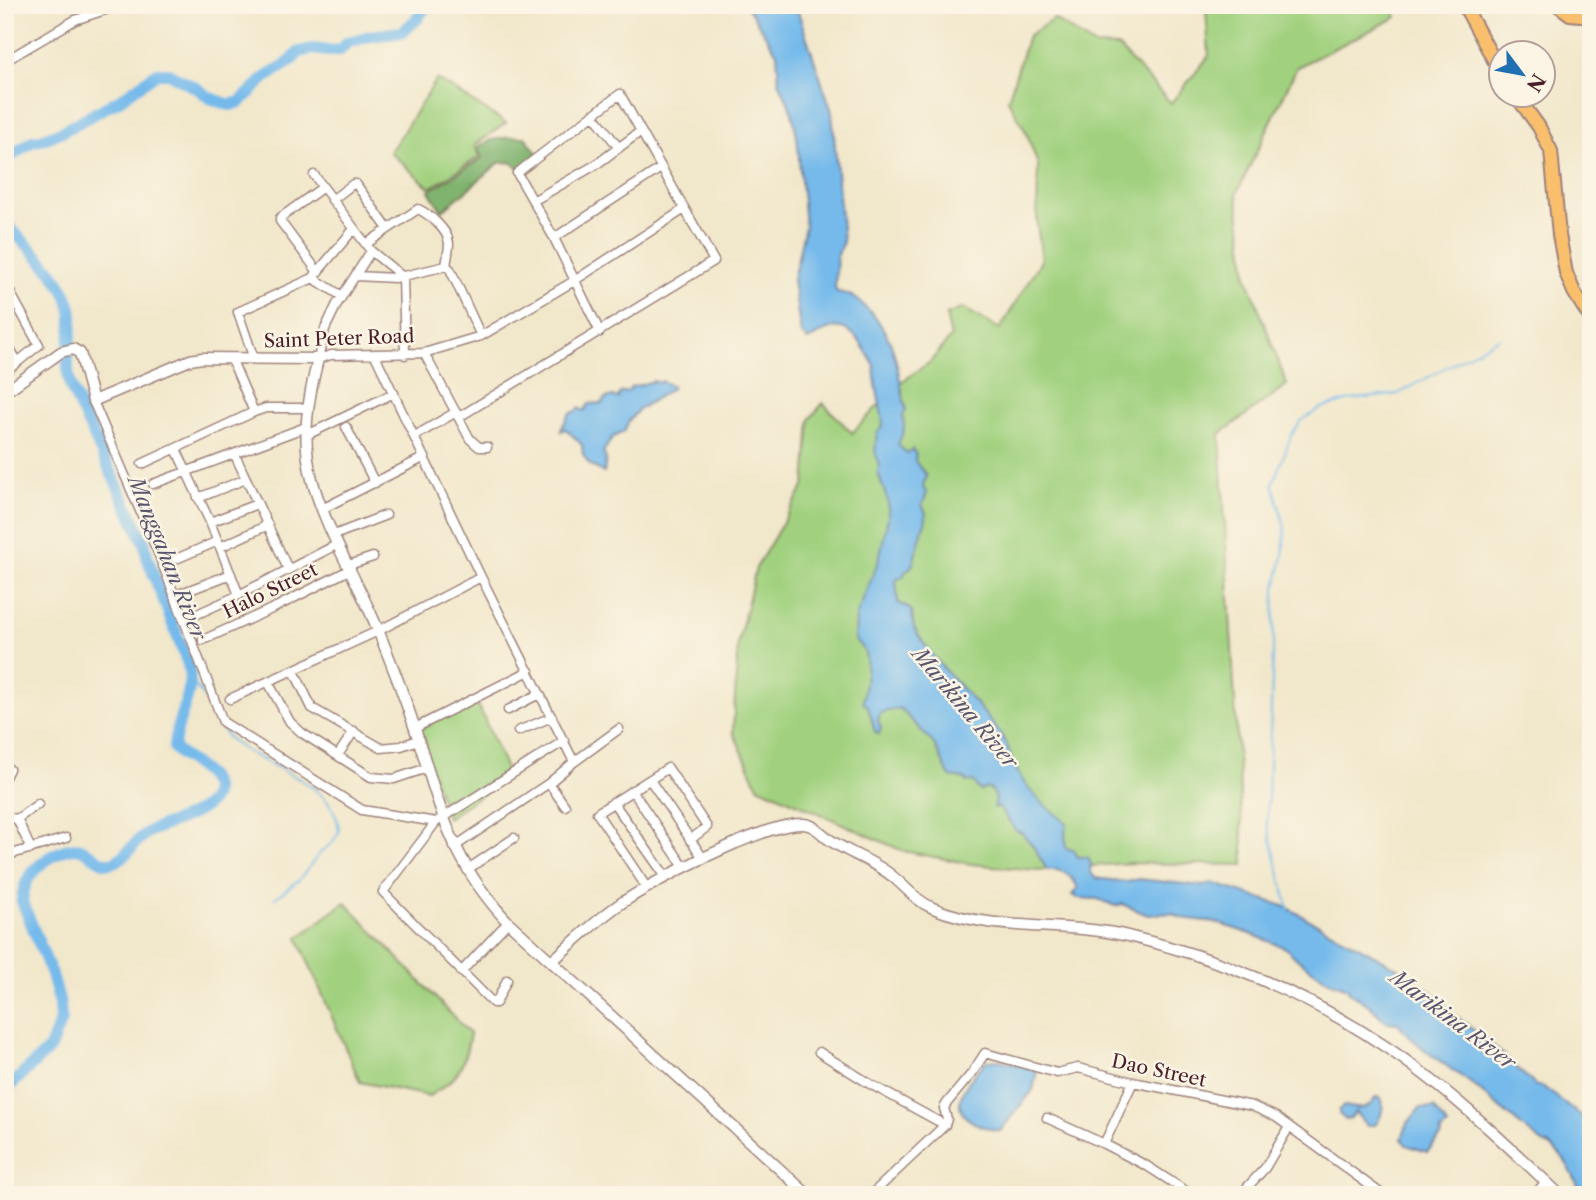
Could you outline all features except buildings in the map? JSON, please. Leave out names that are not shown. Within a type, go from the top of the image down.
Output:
[{"type":"main road","points":[[1464,5],[1488,49]]},
{"type":"main road","points":[[1558,5],[1570,14],[1591,16]]},
{"type":"main road","points":[[1525,108],[1551,151],[1559,235],[1566,273],[1591,319]]},
{"type":"street","points":[[5,61],[75,20],[120,5]]},
{"type":"street","points":[[415,436],[600,332],[713,261],[620,94],[517,173],[554,238],[600,332]]},
{"type":"street","points":[[593,114],[619,148]]},
{"type":"street","points":[[533,201],[597,164],[641,131]]},
{"type":"street","points":[[554,238],[661,169]]},
{"type":"street","points":[[313,175],[369,248],[403,277],[405,355]]},
{"type":"street","points":[[332,200],[356,184],[388,229]]},
{"type":"street","points":[[323,187],[280,218],[280,221],[316,275],[342,296]]},
{"type":"street","points":[[446,266],[449,239],[441,228],[418,209],[388,229],[369,248],[325,329],[306,408],[311,478],[322,509],[378,631],[415,728],[439,820],[485,898],[508,922],[808,1195]]},
{"type":"street","name":"Saint Peter Road","points":[[93,401],[190,360],[405,355],[424,353],[481,336],[574,281],[683,210]]},
{"type":"street","points":[[254,359],[238,312],[316,275],[354,229]]},
{"type":"street","points":[[356,276],[403,277],[446,266]]},
{"type":"street","points":[[446,266],[481,336]]},
{"type":"street","points":[[5,283],[39,345],[5,372]]},
{"type":"street","points":[[5,341],[18,362]]},
{"type":"street","points":[[5,392],[61,352],[78,350],[93,401],[162,565],[223,722],[362,810],[439,820]]},
{"type":"street","points":[[424,353],[473,444],[487,447]]},
{"type":"street","points":[[375,355],[481,577],[574,762]]},
{"type":"street","points":[[231,358],[254,412]]},
{"type":"street","points":[[153,484],[307,431],[394,393]]},
{"type":"street","points":[[142,464],[254,412],[266,408],[306,408]]},
{"type":"street","points":[[346,427],[375,483]]},
{"type":"street","points":[[176,449],[239,595]]},
{"type":"street","points":[[235,455],[288,569]]},
{"type":"street","points":[[322,509],[425,457]]},
{"type":"street","points":[[198,498],[246,479]]},
{"type":"street","points":[[209,522],[257,504]]},
{"type":"street","points":[[184,620],[239,595],[336,539],[386,515]]},
{"type":"street","points":[[162,565],[268,525]]},
{"type":"street","name":"Halo Street","points":[[204,640],[373,557]]},
{"type":"street","points":[[174,596],[231,574]]},
{"type":"street","points":[[230,699],[378,631],[481,577]]},
{"type":"street","points":[[294,671],[312,708],[381,748],[401,746],[418,740]]},
{"type":"street","points":[[415,728],[529,671]]},
{"type":"street","points":[[268,682],[290,722],[302,733],[371,777],[394,779],[427,768]]},
{"type":"street","points":[[508,710],[539,694]]},
{"type":"street","points":[[519,732],[552,717]]},
{"type":"street","points":[[454,847],[549,783],[619,729]]},
{"type":"street","points":[[338,755],[354,731]]},
{"type":"street","points":[[507,980],[494,1003],[383,892],[439,820],[565,741]]},
{"type":"street","points":[[5,766],[9,769],[5,777]]},
{"type":"street","points":[[647,888],[597,813],[668,768],[706,827],[690,840]]},
{"type":"street","points":[[650,780],[703,858]]},
{"type":"street","points":[[549,783],[565,806]]},
{"type":"street","points":[[632,790],[684,867]]},
{"type":"street","points":[[613,802],[666,877]]},
{"type":"street","points":[[5,817],[17,819],[38,804]]},
{"type":"street","points":[[17,819],[31,849]]},
{"type":"street","points":[[552,961],[596,923],[647,888],[684,867],[754,836],[781,828],[810,825],[842,848],[884,870],[932,908],[1011,925],[1119,934],[1149,941],[1247,974],[1306,1002],[1385,1046],[1476,1118],[1560,1195]]},
{"type":"street","points":[[5,856],[66,838]]},
{"type":"street","points":[[468,869],[514,838]]},
{"type":"street","points":[[461,972],[508,922]]},
{"type":"street","points":[[818,1052],[870,1084],[946,1122],[871,1195]]},
{"type":"street","name":"Dao Street","points":[[946,1122],[944,1108],[985,1053],[1057,1073],[1075,1068],[1252,1107],[1276,1117],[1383,1195]]},
{"type":"street","points":[[1104,1144],[1133,1082]]},
{"type":"street","points":[[1047,1118],[1147,1166],[1192,1195]]},
{"type":"street","points":[[1240,1195],[1265,1168],[1289,1127]]},
{"type":"street","points":[[1534,1195],[1546,1182]]},
{"type":"green space","points":[[1216,5],[1391,5],[1397,17],[1297,67],[1237,193],[1247,277],[1287,385],[1220,434],[1244,865],[1130,863],[1036,870],[971,864],[903,851],[758,786],[733,732],[738,643],[756,568],[805,485],[810,419],[823,403],[852,433],[901,382],[930,362],[951,337],[946,315],[963,308],[1000,329],[1042,259],[1037,224],[1038,165],[1026,132],[1008,100],[1028,36],[1054,19],[1095,46],[1118,47],[1171,103],[1209,56],[1206,8]]},
{"type":"green space","points":[[437,79],[506,123],[475,145],[479,157],[430,188],[390,152]]},
{"type":"green space","points":[[525,137],[538,154],[521,169],[511,162],[499,163],[442,211],[429,191],[482,158],[477,148],[491,140]]},
{"type":"green space","points":[[476,700],[509,776],[447,818],[418,729]]},
{"type":"green space","points":[[345,902],[470,1034],[459,1071],[448,1083],[429,1096],[360,1082],[298,938]]},
{"type":"water","name":"Marikina River","points":[[746,5],[798,5],[798,12],[832,112],[843,242],[837,255],[835,288],[837,292],[850,295],[861,303],[873,315],[889,339],[906,410],[903,414],[904,429],[898,445],[907,453],[913,449],[915,461],[926,475],[923,488],[927,493],[922,505],[926,519],[912,566],[904,576],[896,580],[898,603],[911,610],[915,629],[925,645],[1000,733],[1024,783],[1067,823],[1066,848],[1074,850],[1078,857],[1088,857],[1090,871],[1095,878],[1127,882],[1139,879],[1203,886],[1212,883],[1284,906],[1402,970],[1442,1000],[1447,1009],[1489,1042],[1536,1086],[1542,1086],[1591,1123],[1591,1195],[1581,1192],[1557,1151],[1534,1137],[1477,1088],[1425,1050],[1398,1023],[1386,1022],[1370,1006],[1349,992],[1348,988],[1329,981],[1298,960],[1286,948],[1251,934],[1214,922],[1182,918],[1171,913],[1148,915],[1122,904],[1115,906],[1098,899],[1072,895],[1078,888],[1073,879],[1062,871],[1047,870],[1022,833],[1016,831],[999,807],[994,808],[996,799],[992,790],[987,788],[980,791],[973,781],[950,777],[934,744],[900,708],[880,713],[878,721],[881,728],[879,734],[875,732],[868,706],[863,703],[865,653],[855,640],[856,617],[879,559],[888,518],[888,502],[878,473],[875,451],[877,432],[883,424],[875,366],[858,340],[847,330],[832,328],[807,340],[801,335],[793,280],[805,226],[797,136],[792,112],[779,81],[777,53]]},
{"type":"water","points":[[662,381],[672,388],[638,410],[624,432],[613,437],[603,452],[606,459],[604,473],[590,465],[583,455],[582,445],[566,429],[561,431],[570,413],[579,408],[584,411],[589,404],[602,403],[604,399],[612,396],[618,398],[620,393],[629,391],[631,387]]},
{"type":"water","points":[[1001,1060],[1037,1070],[1033,1090],[1000,1131],[970,1120],[960,1105],[962,1095],[975,1073],[986,1061]]},
{"type":"water","points":[[1376,1097],[1381,1098],[1383,1104],[1381,1116],[1375,1125],[1366,1125],[1355,1112],[1346,1120],[1339,1114],[1339,1110],[1344,1106],[1366,1107]]},
{"type":"water","points":[[1420,1108],[1434,1108],[1448,1126],[1441,1131],[1441,1136],[1427,1152],[1406,1145],[1402,1139],[1407,1124]]},
{"type":"waterway","name":"Manggahan River","points":[[5,160],[33,141],[63,131],[121,99],[157,73],[168,73],[210,98],[230,105],[240,102],[266,77],[291,61],[299,52],[312,49],[340,50],[348,42],[403,32],[418,18],[426,5]]},
{"type":"waterway","name":"Manggahan River","points":[[5,223],[48,267],[66,293],[72,320],[68,363],[72,390],[145,544],[147,557],[188,664],[189,686],[174,748],[203,771],[214,787],[213,797],[207,805],[150,831],[119,860],[109,863],[80,849],[67,849],[46,860],[30,876],[22,901],[52,975],[60,1004],[61,1020],[50,1048],[5,1091]]},
{"type":"waterway","points":[[1289,911],[1267,823],[1275,592],[1283,556],[1285,528],[1273,484],[1291,436],[1301,421],[1321,408],[1350,400],[1398,394],[1499,338]]},
{"type":"waterway","points":[[191,680],[233,742],[313,788],[326,800],[335,814],[339,832],[332,843],[319,854],[299,880],[274,899]]}]
